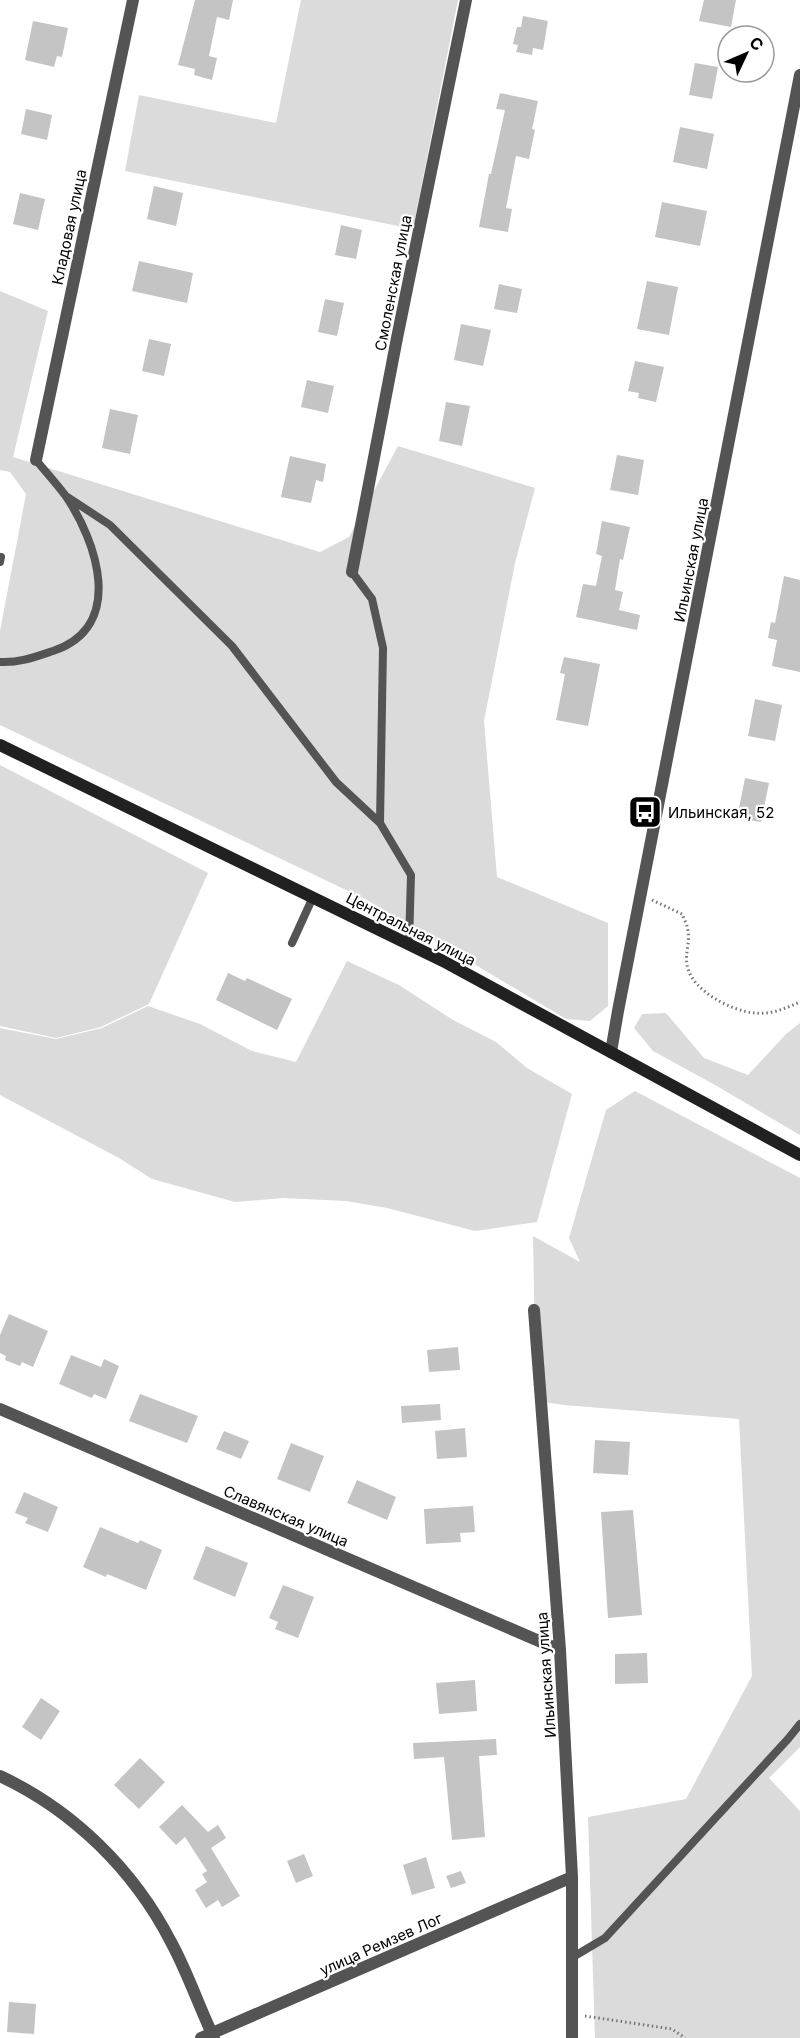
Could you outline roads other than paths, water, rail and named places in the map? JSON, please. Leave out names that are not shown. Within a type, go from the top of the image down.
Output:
[{"type":"street","name":"Кладовая улица","points":[[36,460],[132,0]]},
{"type":"street","name":"Смоленская улица","points":[[352,572],[466,0]]},
{"type":"street","name":"Ильинская улица","points":[[611,1052],[800,75]]},
{"type":"street","name":"Центральная улица","points":[[0,745],[409,944],[800,1155]]},
{"type":"street","name":"Ильинская улица","points":[[534,1310],[560,1650],[572,1877],[572,2038]]},
{"type":"street","name":"Славянская улица","points":[[0,1409],[560,1650]]},
{"type":"street","points":[[0,1776],[27,1789],[84,1830],[133,1880],[171,1941],[209,2037]]},
{"type":"street","name":"улица Ремзев Лог","points":[[209,2037],[572,1877]]},
{"type":"lane","points":[[0,662],[16,663],[66,647],[87,630],[99,606],[98,576],[92,546],[66,496],[36,460]]},
{"type":"lane","points":[[66,496],[110,525],[232,646],[336,782],[380,823],[411,875],[409,944]]},
{"type":"lane","points":[[352,572],[372,599],[383,648],[380,823]]},
{"type":"lane","points":[[292,943],[313,897]]},
{"type":"lane","points":[[573,1957],[605,1938],[620,1923],[800,1724]]},
{"type":"place","name":"Ильинская, 52","points":[[645,812]]}]
